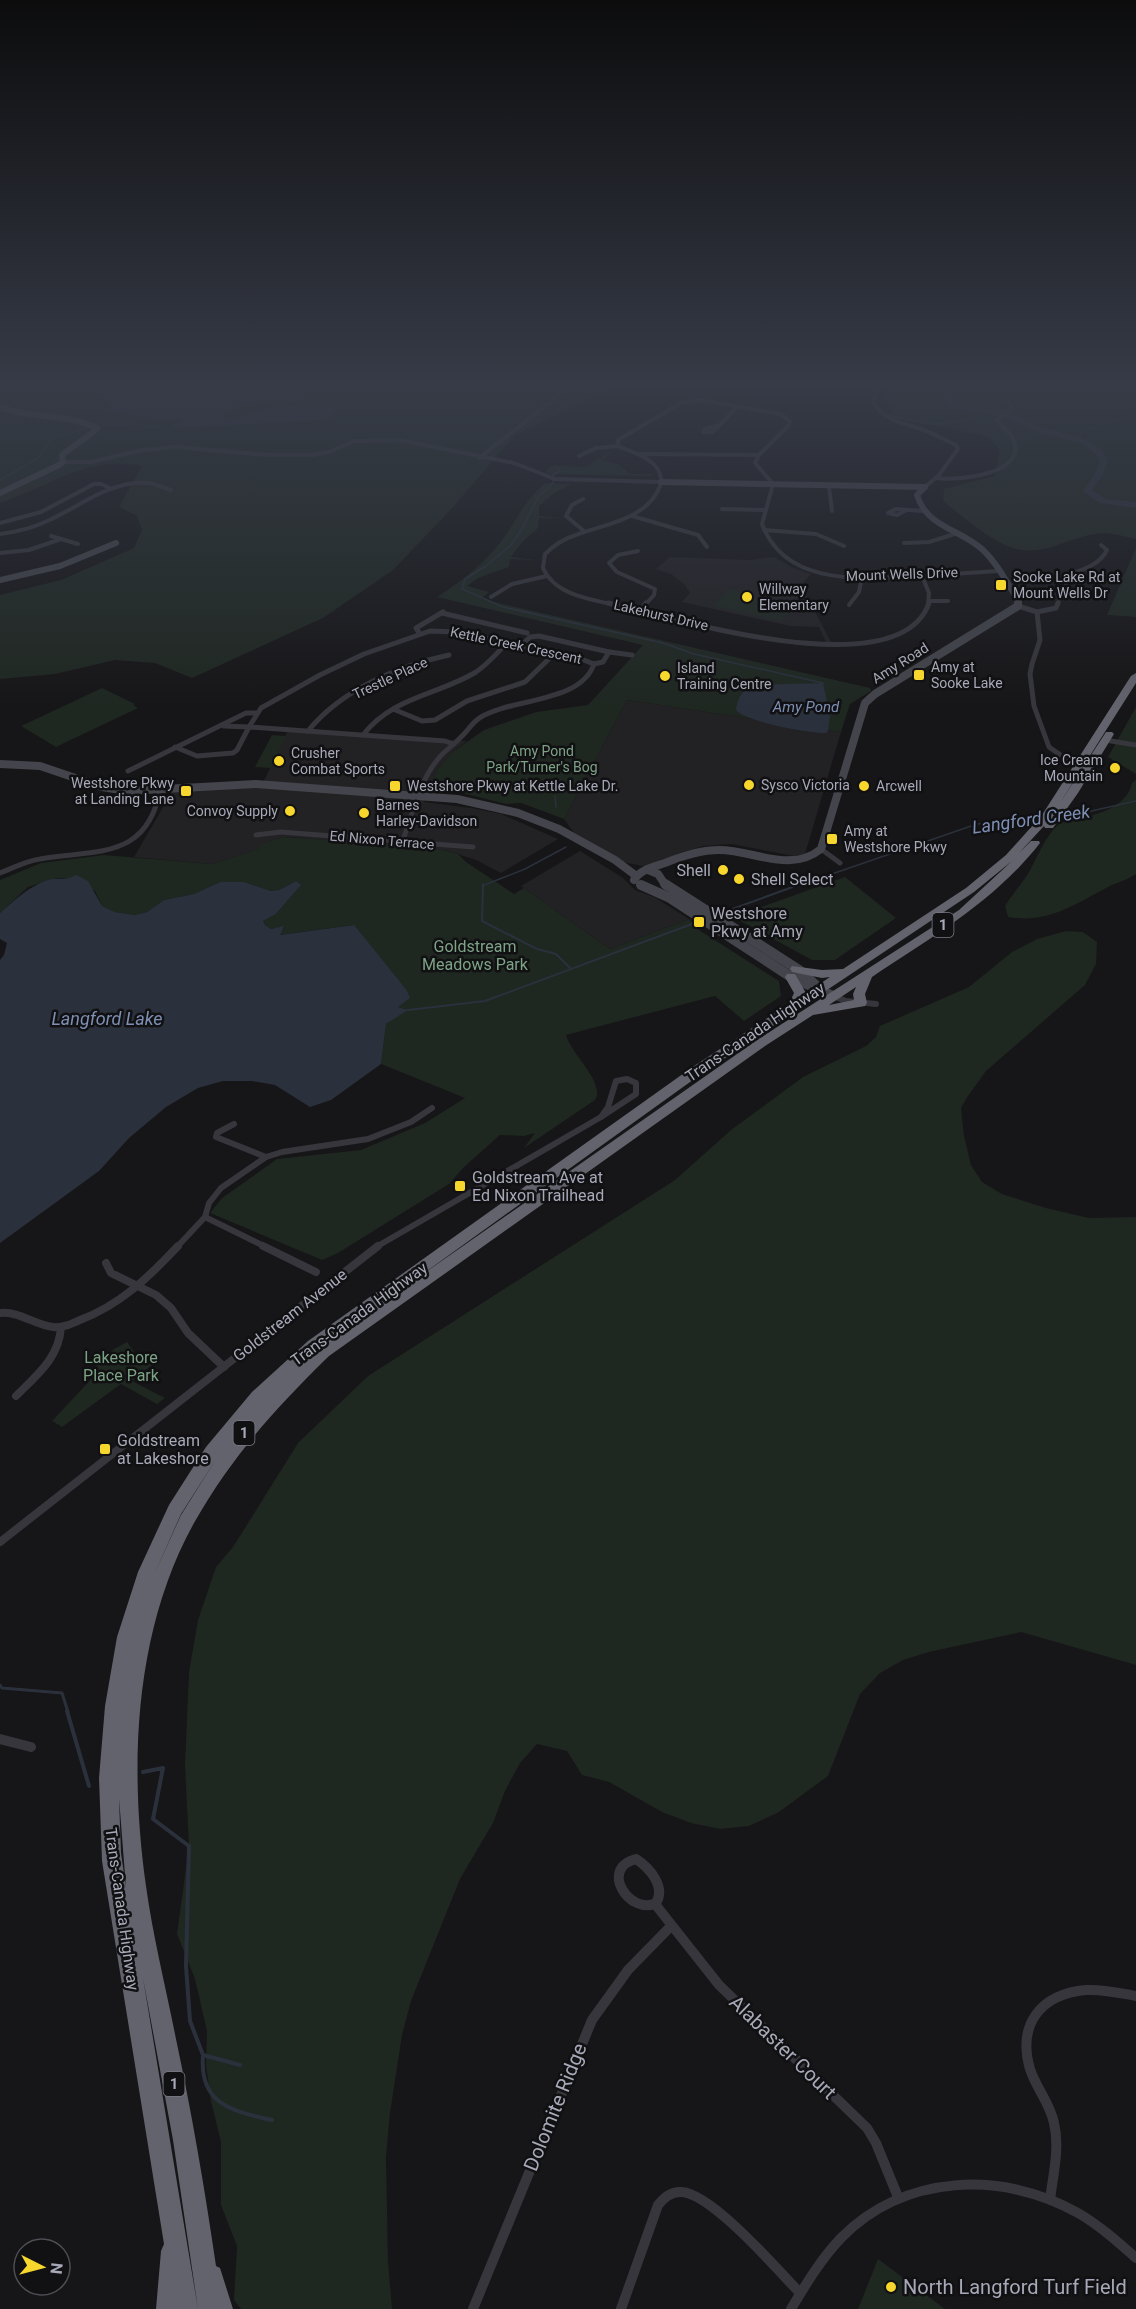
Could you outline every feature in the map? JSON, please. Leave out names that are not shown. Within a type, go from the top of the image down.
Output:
[{"type":"highway","name":"Trans-Canada Highway","points":[[210,2309],[182,2126],[133,1864],[127,1788],[128,1733],[141,1643],[157,1586],[178,1537],[204,1489],[232,1447],[268,1404],[324,1352],[650,1121],[798,1011],[820,988],[989,876],[1029,838],[1046,817],[1136,676]]},
{"type":"highway","name":"Trans-Canada Highway","points":[[186,2309],[111,1856],[108,1753],[113,1700],[124,1643],[137,1595],[176,1506],[226,1430],[255,1397],[314,1345],[526,1195],[645,1107],[798,1011],[833,996],[866,976],[963,912],[999,881],[1032,847],[1062,810],[1136,689]]},
{"type":"highway","points":[[1046,817],[1063,798],[1098,743],[1105,740]]},
{"type":"highway","points":[[833,996],[847,981],[908,938],[917,925]]},
{"type":"highway","points":[[846,971],[822,975],[794,973],[800,993],[798,1011],[861,1003],[859,994],[866,976]]},
{"type":"highway","points":[[201,2239],[221,2309]]},
{"type":"highway","points":[[168,2309],[170,2270],[175,2241]]},
{"type":"street","points":[[0,523],[41,512],[76,494]]},
{"type":"street","points":[[0,534],[39,527],[103,494]]},
{"type":"street","points":[[491,597],[512,584],[547,576],[542,566],[544,556],[551,548],[562,540],[584,531],[632,516],[650,505],[658,494]]},
{"type":"street","points":[[770,494],[762,524],[764,530],[786,530],[835,540],[844,546]]},
{"type":"street","points":[[830,494],[832,512]]},
{"type":"street","points":[[918,494],[917,498],[923,511],[935,522],[958,533],[985,552],[1018,600],[1018,606],[1037,612],[1056,608],[1071,574],[1099,562],[1106,553],[1107,550],[1101,545]]},
{"type":"street","points":[[583,499],[574,502],[567,509],[566,516],[584,531]]},
{"type":"street","points":[[722,509],[766,510]]},
{"type":"street","points":[[905,512],[923,511]]},
{"type":"street","points":[[632,516],[698,535],[707,547]]},
{"type":"street","name":"Mount Wells Drive","points":[[764,530],[785,559],[795,565],[835,575],[862,577],[998,571]]},
{"type":"street","points":[[904,543],[929,542],[958,533]]},
{"type":"street","points":[[51,536],[78,544]]},
{"type":"street","points":[[0,553],[29,550],[61,539]]},
{"type":"street","points":[[0,580],[60,566],[116,543]]},
{"type":"street","points":[[638,551],[619,554],[612,557],[609,563],[611,568],[618,572],[649,584],[655,589],[654,595],[640,610]]},
{"type":"street","points":[[921,574],[929,588],[931,601],[948,601]]},
{"type":"street","name":"Lakehurst Drive","points":[[547,576],[556,585],[583,598],[778,642],[838,646],[872,641],[898,633],[925,614],[931,601]]},
{"type":"street","points":[[849,604],[863,587],[862,577]]},
{"type":"street","name":"Amy Road","points":[[821,849],[865,703],[875,694],[1018,606]]},
{"type":"street","points":[[420,634],[416,628],[444,611],[527,633]]},
{"type":"street","points":[[1037,612],[1041,634],[1039,647],[1031,663],[1030,677],[1037,714],[1047,745],[1055,754],[1069,761]]},
{"type":"street","points":[[491,639],[502,628]]},
{"type":"street","name":"Kettle Creek Crescent","points":[[256,713],[341,664],[420,634],[443,630],[555,653],[594,664]]},
{"type":"street","points":[[521,646],[530,638],[539,636],[632,655]]},
{"type":"street","points":[[363,735],[370,725],[393,709],[428,691],[474,674],[507,643]]},
{"type":"street","points":[[403,840],[431,767],[465,734],[472,723],[488,713],[576,687],[593,671],[594,664],[603,662],[609,652]]},
{"type":"street","points":[[393,709],[422,721],[432,721],[458,705],[525,682],[555,653]]},
{"type":"street","name":"Trestle Place","points":[[308,731],[331,709],[365,687],[416,664],[449,655]]},
{"type":"street","points":[[175,747],[197,756],[232,753],[237,750],[256,713],[246,713],[226,722],[224,726]]},
{"type":"street","points":[[129,771],[214,728],[224,726],[445,741],[453,744]]},
{"type":"street","points":[[1105,740],[1136,745]]},
{"type":"street","points":[[0,764],[40,766],[102,787],[127,791],[256,783],[457,799],[506,810],[580,839],[607,855],[637,880],[833,996],[846,1001],[876,1004]]},
{"type":"street","points":[[0,873],[40,858],[111,851],[130,843],[140,835],[157,806],[161,788]]},
{"type":"street","name":"Ed Nixon Terrace","points":[[256,835],[281,832],[472,847]]},
{"type":"street","points":[[580,839],[594,842],[633,864],[662,876],[666,888],[794,973]]},
{"type":"street","points":[[637,880],[648,870],[675,858],[719,850],[800,861],[812,858],[821,849],[840,863]]},
{"type":"street","points":[[637,880],[655,885],[662,876],[689,855]]},
{"type":"street","name":"Goldstream Avenue","points":[[0,1542],[380,1244],[600,1118],[636,1095],[636,1083],[627,1079],[616,1081],[611,1088],[610,1106],[600,1118]]},
{"type":"street","points":[[0,1313],[12,1312],[44,1326],[61,1327],[111,1306],[140,1286],[205,1217],[209,1203],[221,1188],[266,1157],[282,1152],[368,1139],[411,1122],[432,1108]]},
{"type":"street","points":[[234,1124],[217,1133],[216,1137],[266,1157]]},
{"type":"street","points":[[205,1217],[316,1272]]},
{"type":"street","points":[[106,1263],[111,1273],[156,1295],[171,1308],[188,1333],[224,1367]]},
{"type":"street","points":[[16,1396],[57,1351],[62,1338],[61,1327]]},
{"type":"street","points":[[0,1739],[31,1747]]},
{"type":"street","points":[[636,1859],[642,1862],[657,1882],[660,1890],[655,1904],[648,1908],[640,1907],[629,1896],[619,1882],[620,1868],[624,1863],[636,1859]]},
{"type":"street","name":"Alabaster Court","points":[[655,1904],[719,1985],[867,2128],[876,2143],[898,2197]]},
{"type":"street","name":"Dolomite Ridge","points":[[473,2309],[584,2036],[620,1977],[638,1956],[671,1926]]},
{"type":"street","points":[[1050,2200],[1056,2135],[1048,2105],[1031,2071],[1026,2051],[1026,2032],[1033,2016],[1044,2005],[1070,1993],[1100,1990],[1136,1996]]},
{"type":"street","points":[[791,2309],[800,2292],[842,2235],[860,2220],[898,2197],[930,2187],[970,2183],[1011,2188],[1050,2200],[1072,2210],[1096,2226],[1136,2258]]},
{"type":"street","points":[[621,2309],[658,2205],[664,2196],[674,2193],[685,2192],[705,2202],[800,2292]]},
{"type":"shaded area","name":"Willway Elementary","points":[[670,557],[750,560],[774,557],[791,567],[811,574],[801,585],[831,642],[826,642],[819,627],[790,626],[682,602],[690,593],[685,585],[671,574],[656,569]]},
{"type":"shaded area","points":[[627,700],[841,732],[805,854],[794,856],[731,844],[703,846],[677,854],[657,864],[642,866],[623,862],[574,833],[564,819]]},
{"type":"shaded area","points":[[289,728],[467,741],[451,753],[438,769],[424,802],[501,814],[558,839],[501,873],[476,860],[448,851],[289,837],[262,844],[260,849],[212,864],[134,857],[172,792],[261,787]]},
{"type":"shaded area","points":[[580,851],[623,878],[635,890],[654,897],[689,919],[610,949],[521,886]]},
{"type":"green space","points":[[0,494],[23,494],[18,496],[0,503]]},
{"type":"green space","points":[[126,494],[465,494],[393,570],[323,618],[192,678],[155,663],[115,660],[55,674],[0,679],[0,595],[61,580],[134,548],[142,530],[137,516],[119,507]]},
{"type":"green space","name":"Amy Pond Park/Turner's Bog","points":[[534,494],[553,494],[539,506],[539,516],[560,518],[539,518],[538,528],[522,542],[511,557],[536,560],[510,559],[509,567],[478,578],[467,586],[489,592],[481,599],[870,688],[871,691],[850,704],[841,732],[627,700],[564,819],[521,803],[506,804],[434,786],[432,782],[438,769],[451,753],[484,730],[536,712],[588,705],[643,645],[437,597],[489,556]]},
{"type":"green space","points":[[944,494],[1136,494],[1136,539],[1104,533],[1052,547],[1022,550],[1012,548],[991,537],[943,501]]},
{"type":"green space","points":[[1136,548],[1136,617],[1107,615]]},
{"type":"green space","points":[[729,589],[755,596],[756,599],[796,605],[782,622],[713,606]]},
{"type":"green space","points":[[102,688],[135,704],[133,705],[138,708],[56,747],[21,726]]},
{"type":"green space","points":[[1136,707],[1136,774],[1108,757]]},
{"type":"green space","points":[[272,735],[286,736],[271,768],[255,767]]},
{"type":"green space","points":[[1136,780],[1136,874],[1061,911],[1036,918],[1008,917],[1005,906],[1054,829],[1063,822],[1093,815],[1110,808],[1125,798],[1132,783]]},
{"type":"green space","name":"Goldstream Meadows Park","points":[[283,837],[428,847],[458,854],[466,862],[514,894],[524,888],[610,949],[689,919],[699,930],[779,981],[781,996],[744,1021],[715,996],[566,1035],[596,1085],[595,1100],[524,1148],[535,1133],[524,1136],[500,1135],[464,1167],[449,1184],[338,1253],[322,1260],[210,1213],[222,1198],[277,1159],[361,1150],[425,1123],[465,1098],[381,1064],[386,1024],[407,1010],[398,1007],[406,989],[353,925],[279,935],[284,927],[270,929],[263,921],[276,914],[300,886],[296,881],[279,890],[271,891],[244,882],[220,882],[194,894],[164,900],[147,912],[135,915],[115,912],[102,906],[95,891],[72,878],[57,878],[28,887],[0,913],[0,880],[41,863],[104,855],[212,864],[259,849],[261,844]]},
{"type":"green space","points":[[845,877],[896,918],[835,960],[812,960],[733,917]]},
{"type":"green space","points":[[1066,931],[1083,932],[1097,942],[1096,964],[1085,985],[986,1071],[961,1108],[964,1136],[971,1165],[982,1182],[1002,1194],[1089,1218],[1136,1217],[1136,1665],[1021,1632],[903,1660],[880,1673],[860,1694],[828,1776],[779,1812],[749,1826],[720,1829],[691,1823],[662,1812],[609,1782],[582,1775],[567,1751],[537,1744],[520,1763],[505,1791],[493,1823],[460,1879],[411,2001],[402,2035],[386,2157],[388,2262],[392,2309],[241,2309],[234,2300],[237,2246],[221,2205],[221,2142],[211,2101],[206,2065],[207,2031],[195,1979],[177,1934],[189,1846],[185,1766],[189,1672],[198,1620],[216,1567],[233,1547],[298,1443],[368,1376],[675,1180],[731,1130],[803,1077],[866,1046],[876,1037],[880,1026],[969,987],[1012,952],[1037,939]]},
{"type":"green space","name":"Lakeshore Place Park","points":[[127,1342],[142,1362],[154,1356],[157,1361],[132,1381],[165,1398],[157,1404],[121,1384],[62,1427],[52,1421],[97,1373],[92,1370],[114,1349]]},
{"type":"green space","name":"North Langford Turf Field","points":[[878,2259],[945,2309],[858,2309]]},
{"type":"water","name":"Amy Pond","points":[[823,683],[830,715],[826,733],[764,723],[736,710],[742,693],[753,687]]},
{"type":"water","name":"Langford Lake","points":[[76,875],[88,881],[102,906],[115,912],[135,915],[147,912],[164,900],[194,894],[220,882],[244,882],[271,891],[279,890],[296,881],[301,885],[276,914],[263,921],[265,925],[271,929],[284,926],[280,935],[354,925],[406,989],[410,998],[398,1007],[408,1010],[386,1024],[381,1064],[331,1100],[310,1107],[275,1085],[252,1081],[223,1081],[198,1088],[166,1107],[129,1138],[99,1171],[0,1243],[0,960],[7,943],[0,939],[0,913],[34,886],[51,879],[69,878]]},
{"type":"waterway","points":[[541,494],[510,546],[486,566],[465,579],[462,589],[503,607],[663,643],[694,654],[823,683]]},
{"type":"waterway","points":[[1091,494],[1103,501],[1136,505]]},
{"type":"waterway","points":[[555,796],[556,807]]},
{"type":"waterway","name":"Langford Creek","points":[[1060,818],[1136,801]]},
{"type":"waterway","name":"Langford Creek","points":[[797,886],[977,824],[1036,822]]},
{"type":"waterway","points":[[483,886],[525,869],[566,847]]},
{"type":"waterway","name":"Langford Creek","points":[[724,912],[801,884]]},
{"type":"waterway","points":[[483,886],[482,921],[537,949],[556,954],[571,969]]},
{"type":"waterway","name":"Langford Creek","points":[[408,1010],[485,1001],[692,924]]},
{"type":"waterway","points":[[0,1685],[2,1688],[62,1693],[68,1712]]},
{"type":"waterway","points":[[67,1711],[89,1786]]},
{"type":"waterway","points":[[143,1772],[163,1768],[153,1819],[189,1846],[186,1966],[190,2021],[203,2055]]},
{"type":"waterway","points":[[203,2055],[240,2065]]},
{"type":"waterway","points":[[203,2055],[206,2085],[212,2095],[231,2108],[272,2120]]},
{"type":"place","name":"Sooke Lake Rd at Mount Wells Dr","points":[[1001,585]]},
{"type":"place","name":"Willway Elementary","points":[[747,597]]},
{"type":"place","name":"Amy at Sooke Lake","points":[[919,675]]},
{"type":"place","name":"Island Training Centre","points":[[665,676]]},
{"type":"place","name":"Crusher Combat Sports","points":[[279,761]]},
{"type":"place","name":"Ice Cream Mountain","points":[[1115,768]]},
{"type":"place","name":"Sysco Victoria","points":[[749,785]]},
{"type":"place","name":"Westshore Pkwy at Kettle Lake Dr.","points":[[395,786]]},
{"type":"place","name":"Arcwell","points":[[864,786]]},
{"type":"place","name":"Westshore Pkwy at Landing Lane","points":[[186,791]]},
{"type":"place","name":"Convoy Supply","points":[[290,811]]},
{"type":"place","name":"Barnes Harley-Davidson","points":[[364,813]]},
{"type":"place","name":"Amy at Westshore Pkwy","points":[[832,839]]},
{"type":"place","name":"Shell","points":[[723,870]]},
{"type":"place","name":"Shell Select","points":[[739,879]]},
{"type":"place","name":"Westshore Pkwy at Amy","points":[[699,922]]},
{"type":"place","name":"Goldstream Ave at Ed Nixon Trailhead","points":[[460,1186]]},
{"type":"place","name":"Goldstream at Lakeshore","points":[[105,1449]]},
{"type":"place","name":"North Langford Turf Field","points":[[891,2287]]}]
